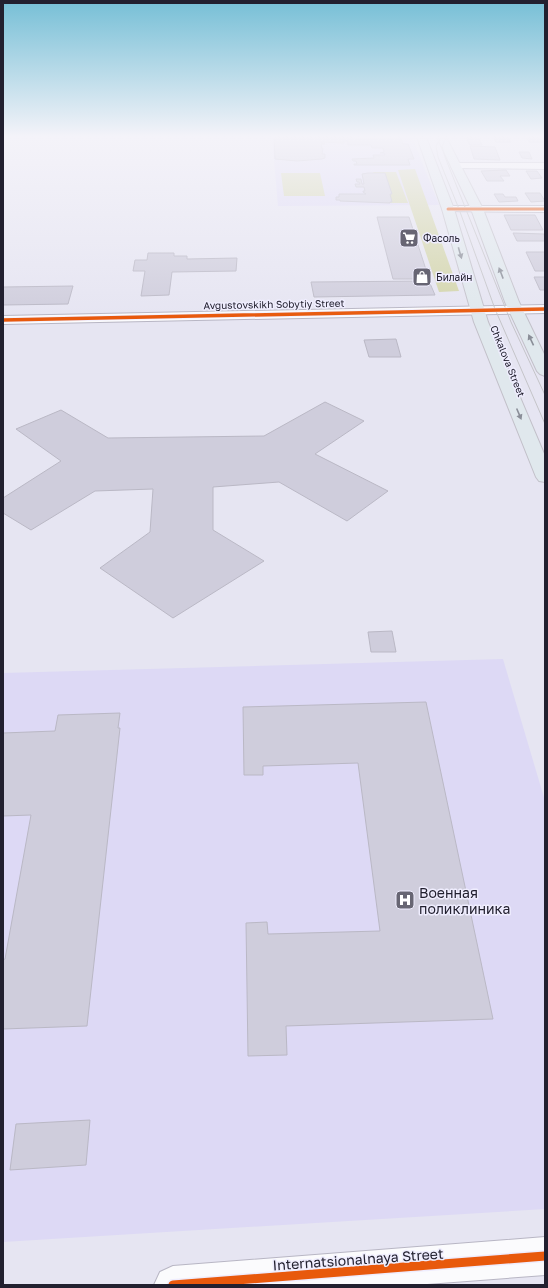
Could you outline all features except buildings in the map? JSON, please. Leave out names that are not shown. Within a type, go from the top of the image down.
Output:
[{"type":"main road","name":"Chkalova Street","points":[[444,197],[476,310],[544,470]]},
{"type":"main road","points":[[471,197],[516,310],[545,371]]},
{"type":"street","points":[[448,209],[545,209]]},
{"type":"street","name":"Avgustovskikh Sobytiy Street","points":[[3,320],[545,309]]},
{"type":"street","name":"Internatsionalnaya Street","points":[[173,1285],[545,1256]]},
{"type":"shaded area","points":[[277,197],[436,197],[439,205],[278,206]]},
{"type":"shaded area","points":[[503,659],[545,801],[545,1209],[3,1242],[3,673]]},
{"type":"green space","points":[[384,197],[406,197],[408,203],[386,203]]},
{"type":"green space","points":[[407,197],[425,197],[459,291],[439,292]]},
{"type":"tram line","points":[[454,197],[495,309],[545,424]]},
{"type":"tram line","points":[[461,197],[511,322],[545,395]]},
{"type":"cycle path","points":[[448,209],[545,209]]},
{"type":"cycle path","points":[[3,320],[545,309]]},
{"type":"cycle path","points":[[173,1285],[545,1256]]},
{"type":"place","name":"Фасоль","points":[[409,238]]},
{"type":"place","name":"Билайн","points":[[422,277]]},
{"type":"place","name":"Военная поликлиника","points":[[405,900]]}]
